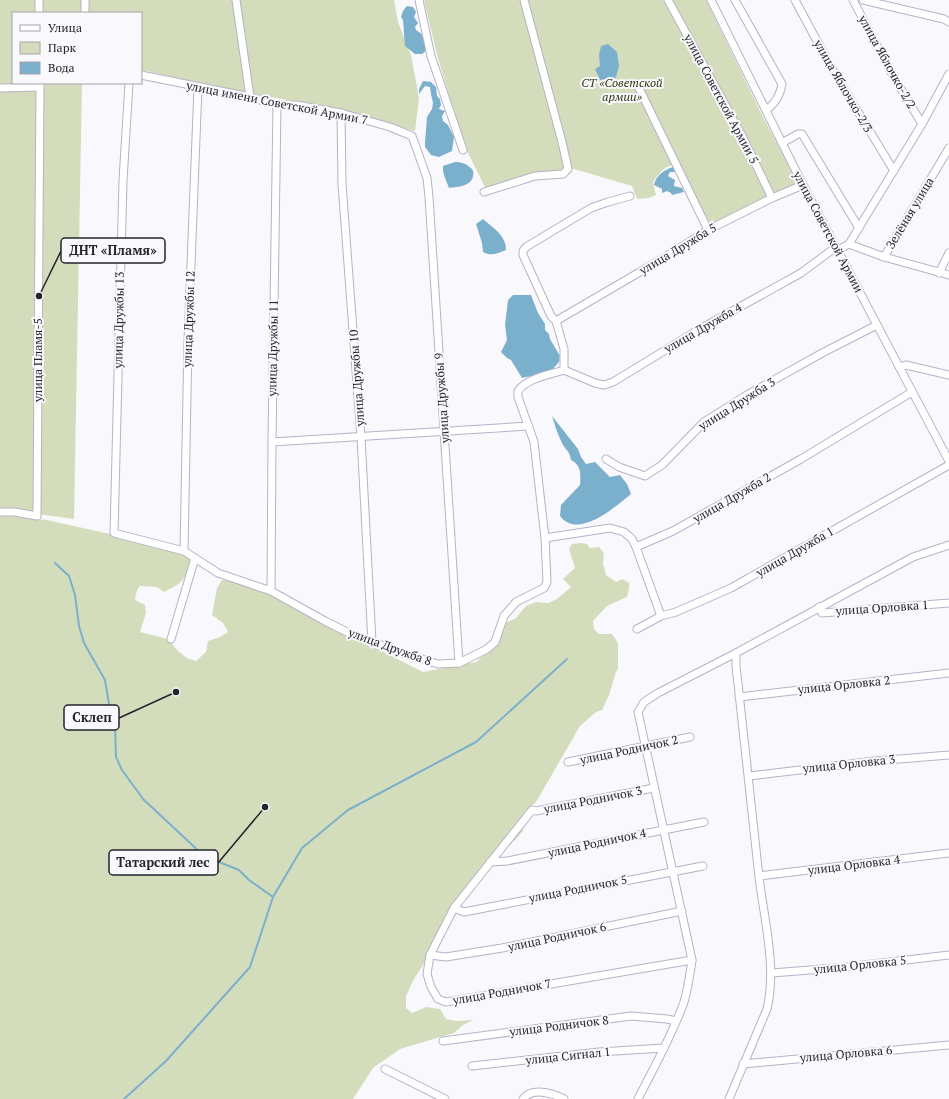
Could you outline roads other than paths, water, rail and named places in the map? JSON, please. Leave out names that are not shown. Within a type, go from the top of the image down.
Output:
[{"type":"street","points":[[39,0],[39,12]]},
{"type":"street","points":[[85,0],[85,12]]},
{"type":"street","points":[[236,0],[250,96]]},
{"type":"street","points":[[418,0],[431,56],[463,150]]},
{"type":"street","points":[[484,192],[535,176],[563,174],[568,169],[524,0]]},
{"type":"street","name":"улица Советской Армии 5","points":[[668,0],[742,136],[772,198]]},
{"type":"street","name":"улица Советской Армии","points":[[711,0],[803,185],[912,392],[946,452],[949,461]]},
{"type":"street","points":[[735,0],[782,84],[781,90],[774,105],[766,110]]},
{"type":"street","name":"улица Яблочко-2/3","points":[[795,0],[832,69],[894,171]]},
{"type":"street","name":"улица Яблочко-2/2","points":[[853,0],[889,68],[922,124]]},
{"type":"street","points":[[863,0],[944,19],[949,22]]},
{"type":"street","points":[[949,74],[922,124],[849,244],[884,257],[949,275]]},
{"type":"street","name":"улица имени Советской Армии 7","points":[[142,75],[250,96],[277,105],[296,105],[341,113],[390,127],[412,136]]},
{"type":"street","name":"улица Дружбы 13","points":[[114,532],[123,180],[129,84]]},
{"type":"street","points":[[637,84],[708,230]]},
{"type":"street","points":[[0,88],[40,85]]},
{"type":"street","name":"улица Пламя-5","points":[[0,512],[16,512],[38,516],[40,85]]},
{"type":"street","name":"улица Дружбы 12","points":[[184,551],[188,341],[198,87]]},
{"type":"street","name":"улица Дружбы 11","points":[[271,591],[277,105]]},
{"type":"street","name":"улица Дружбы 10","points":[[341,113],[342,184],[361,437],[372,642]]},
{"type":"street","points":[[782,143],[798,134],[802,134],[859,228]]},
{"type":"street","name":"улица Дружбы 9","points":[[412,136],[427,178],[429,197],[459,663]]},
{"type":"street","name":"Зелёная улица","points":[[884,257],[949,148]]},
{"type":"street","name":"улица Дружба 5","points":[[556,321],[662,259],[708,230],[772,198],[803,185]]},
{"type":"street","points":[[564,370],[564,349],[556,321],[551,316],[523,255],[523,251],[526,247],[591,208],[630,196]]},
{"type":"street","name":"улица Дружба 4","points":[[564,370],[604,385],[613,382],[700,329],[801,273],[837,248],[849,244]]},
{"type":"street","points":[[939,273],[949,253]]},
{"type":"street","name":"улица Дружба 3","points":[[606,459],[619,467],[645,476],[662,465],[704,422],[824,352],[877,325]]},
{"type":"street","points":[[899,367],[906,365],[949,375]]},
{"type":"street","name":"улица Дружба 8","points":[[114,532],[184,551],[218,573],[271,591],[325,621],[372,642],[438,664],[459,663],[487,650],[494,642],[504,616],[516,602],[544,588],[547,582],[545,538],[534,442],[518,391],[521,386],[526,383],[564,370]]},
{"type":"street","name":"улица Дружба 2","points":[[636,547],[680,528],[912,392]]},
{"type":"street","points":[[272,442],[529,426]]},
{"type":"street","name":"улица Дружба 1","points":[[637,629],[661,616],[676,612],[731,588],[949,464]]},
{"type":"street","points":[[545,538],[610,528],[624,532],[632,539],[636,547],[661,616]]},
{"type":"street","points":[[638,1099],[664,1048],[684,1001],[692,960],[638,712],[644,702],[658,693],[736,653],[913,557],[949,545]]},
{"type":"street","points":[[171,639],[195,558]]},
{"type":"street","name":"улица Орловка 1","points":[[819,607],[822,613],[949,603]]},
{"type":"street","points":[[729,1099],[767,1008],[772,973],[759,876],[736,666],[736,653]]},
{"type":"street","name":"улица Орловка 2","points":[[740,697],[949,673]]},
{"type":"street","name":"улица Родничок 2","points":[[568,762],[690,737]]},
{"type":"street","name":"улица Орловка 3","points":[[749,776],[875,761],[949,755]]},
{"type":"street","name":"улица Родничок 3","points":[[532,810],[536,811],[654,788]]},
{"type":"street","name":"улица Родничок 7","points":[[532,810],[454,908],[430,955],[428,974],[432,988],[438,1000],[446,1002],[692,960]]},
{"type":"street","name":"улица Родничок 4","points":[[490,862],[507,861],[704,822]]},
{"type":"street","name":"улица Орловка 4","points":[[759,876],[949,853]]},
{"type":"street","name":"улица Родничок 5","points":[[454,908],[464,912],[673,870],[703,866]]},
{"type":"street","name":"улица Родничок 6","points":[[430,955],[446,957],[502,948],[682,911]]},
{"type":"street","name":"улица Орловка 5","points":[[772,973],[847,967],[949,955]]},
{"type":"street","name":"улица Родничок 8","points":[[443,1041],[631,1016],[676,1021]]},
{"type":"street","name":"улица Орловка 6","points":[[744,1064],[949,1045]]},
{"type":"street","name":"улица Сигнал 1","points":[[472,1066],[599,1052],[664,1048]]},
{"type":"street","points":[[385,1069],[445,1099]]},
{"type":"street","points":[[523,1099],[531,1092],[556,1095],[564,1099]]},
{"type":"water","points":[[407,6],[413,7],[416,12],[414,17],[418,23],[415,27],[416,30],[423,36],[427,50],[422,54],[415,54],[405,46],[403,20],[401,17]]},
{"type":"water","points":[[608,44],[617,52],[619,66],[616,77],[608,82],[600,80],[595,69],[600,66],[599,55],[601,46]]},
{"type":"water","points":[[423,81],[431,82],[436,87],[437,96],[440,99],[441,105],[439,109],[445,111],[442,116],[443,121],[448,125],[454,137],[452,151],[439,157],[431,155],[425,147],[427,117],[432,109],[433,103],[430,87],[425,86],[419,94],[419,89]]},
{"type":"water","points":[[455,162],[468,166],[472,169],[473,175],[470,182],[467,184],[449,188],[443,166]]},
{"type":"water","points":[[673,167],[676,172],[670,172],[668,176],[675,180],[674,186],[682,188],[684,192],[672,195],[667,191],[662,193],[662,189],[654,185],[655,181],[661,173]]},
{"type":"water","points":[[483,219],[495,229],[504,240],[506,250],[492,254],[483,252],[482,243],[476,224]]},
{"type":"water","points":[[513,295],[531,295],[538,313],[545,324],[545,330],[549,334],[550,339],[560,356],[559,362],[553,369],[544,373],[522,378],[511,360],[501,352],[507,340],[505,325],[508,300]]},
{"type":"water","points":[[552,416],[578,449],[586,464],[595,462],[610,477],[620,475],[627,484],[631,494],[606,513],[586,523],[576,525],[568,522],[560,516],[561,505],[580,485],[580,474],[579,467],[571,460],[569,453],[562,443]]},
{"type":"waterway","points":[[55,563],[69,576],[75,595],[79,626],[84,643],[105,680],[110,710],[115,726],[116,757],[122,770],[143,799],[204,856],[239,870],[249,880],[273,897],[250,967],[166,1061],[124,1099]]},
{"type":"waterway","points":[[273,897],[302,848],[348,810],[476,742],[567,659]]},
{"type":"place","name":"ДНТ «Пламя»","points":[[39,296]]},
{"type":"place","name":"Склеп","points":[[176,692]]},
{"type":"place","name":"Татарский лес","points":[[265,807]]},
{"type":"park label","name":"СТ «Советской армии»","points":[[622,90]]}]
